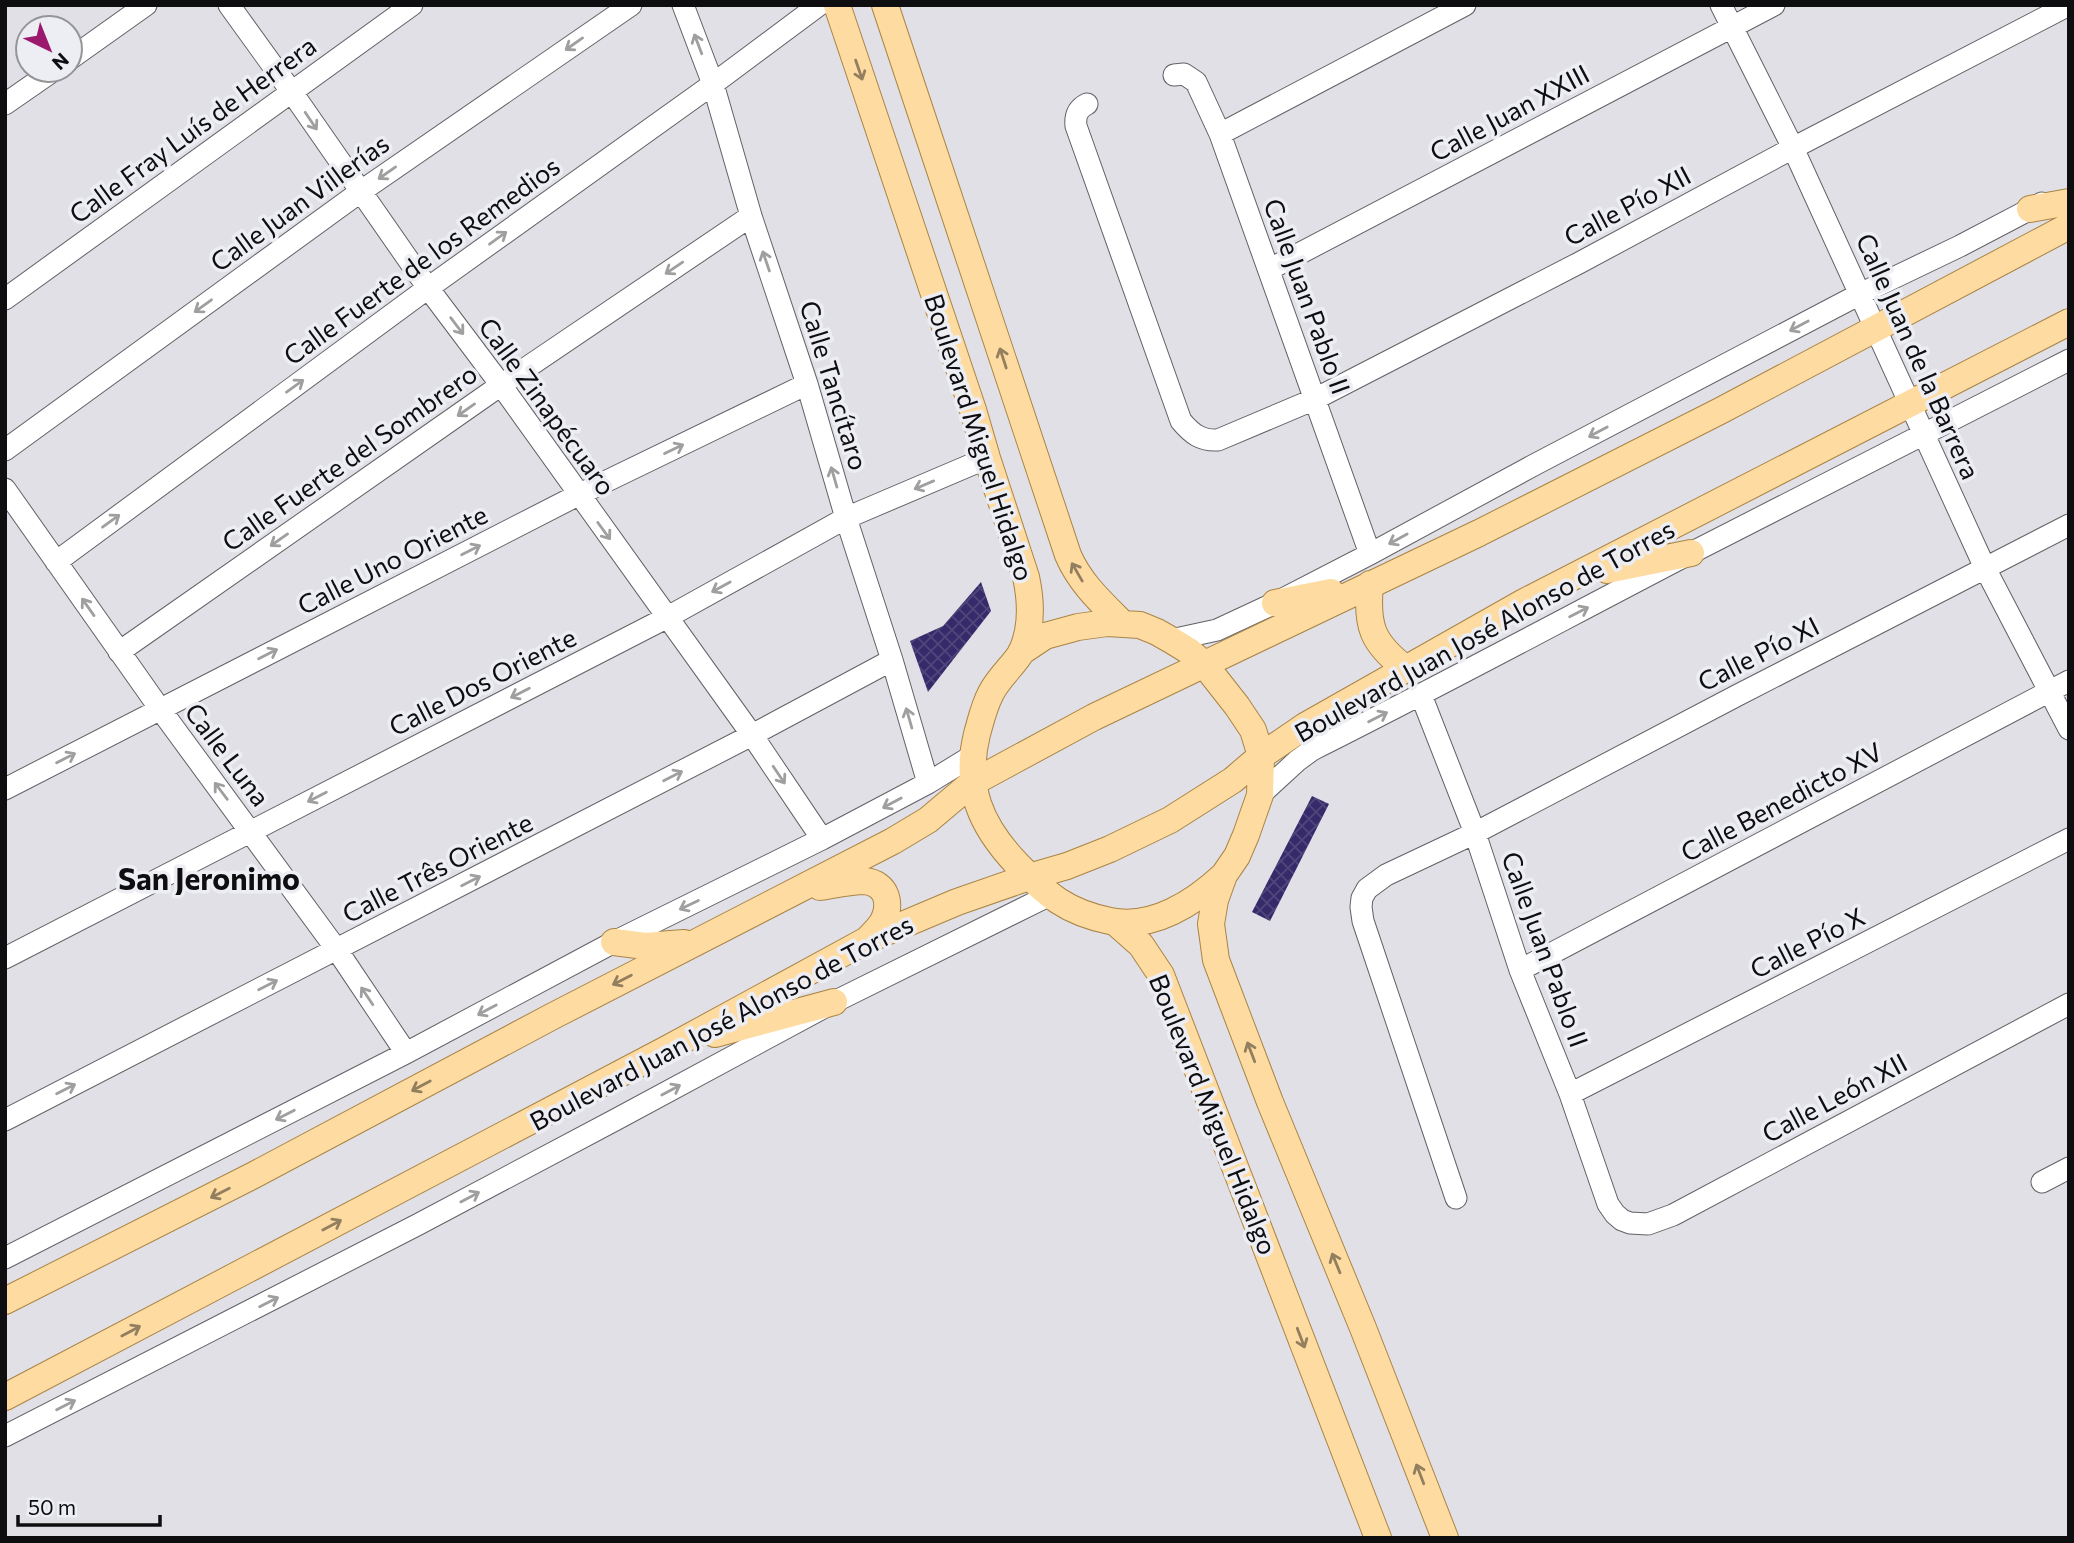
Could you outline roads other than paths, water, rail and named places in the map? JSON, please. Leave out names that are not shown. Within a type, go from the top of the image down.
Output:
[{"type":"main road","name":"Boulevard Miguel Hidalgo","points":[[837,5],[1026,577],[1030,611],[1021,652],[1000,677],[991,693],[972,756],[972,783],[982,815],[992,834],[1008,854],[1048,896],[1089,916],[1115,922],[1141,945],[1161,975],[1378,1538]]},
{"type":"main road","name":"Boulevard Miguel Hidalgo","points":[[886,5],[1074,571],[1122,624]]},
{"type":"main road","points":[[2030,209],[2069,202]]},
{"type":"main road","points":[[5,1301],[254,1175],[553,1016],[913,830],[972,783],[1094,717],[1479,533],[2069,226]]},
{"type":"main road","name":"Boulevard Juan José Alonso de Torres","points":[[5,1397],[667,1049],[867,940],[957,902],[1110,849],[1170,820],[1233,780],[1261,757],[1337,706],[1524,603],[2069,322]]},
{"type":"main road","points":[[1574,577],[1690,553]]},
{"type":"main road","points":[[1275,603],[1370,584]]},
{"type":"main road","points":[[1370,584],[1368,609],[1374,634],[1383,650],[1406,669]]},
{"type":"main road","points":[[1021,652],[1045,636],[1091,624],[1140,625],[1171,640],[1204,664],[1253,730],[1261,757],[1260,795],[1237,856],[1224,875],[1203,894],[1170,912],[1135,922],[1115,922]]},
{"type":"main road","points":[[1224,875],[1215,901],[1211,925],[1216,960],[1270,1102],[1363,1328],[1445,1538]]},
{"type":"main road","points":[[797,891],[865,881],[880,886],[888,897],[884,920],[867,940]]},
{"type":"main road","points":[[614,942],[663,946],[699,940]]},
{"type":"main road","points":[[667,1049],[834,1002]]},
{"type":"street","points":[[84,49],[146,5]]},
{"type":"street","name":"Calle Zinapécuaro","points":[[229,5],[428,288],[501,385],[752,735],[822,839]]},
{"type":"street","name":"Calle Fray Luís de Herrera","points":[[5,299],[412,5]]},
{"type":"street","name":"Calle Juan Villerías","points":[[5,450],[360,192],[631,5]]},
{"type":"street","name":"Calle Tancítaro","points":[[683,5],[713,84],[751,216],[807,384],[928,783]]},
{"type":"street","name":"Calle Fuerte de los Remedios","points":[[57,562],[428,288],[819,5]]},
{"type":"street","points":[[1220,134],[1465,5]]},
{"type":"street","name":"Calle Juan de la Barrera","points":[[1721,5],[1793,148],[1985,568],[2059,686],[2069,729]]},
{"type":"street","name":"Calle Juan XXIII","points":[[1270,269],[1774,5]]},
{"type":"street","name":"Calle Pío XII","points":[[1087,104],[1077,112],[1076,126],[1181,421],[1190,432],[1207,440],[1218,440],[1315,400],[2068,5]]},
{"type":"street","name":"Calle Juan Pablo II","points":[[1174,75],[1184,74],[1196,82],[1220,134],[1370,554]]},
{"type":"street","points":[[5,104],[34,84]]},
{"type":"street","points":[[1171,640],[1217,630],[1275,603],[1860,294],[2069,190]]},
{"type":"street","name":"Calle Fuerte del Sombrero","points":[[119,652],[501,385],[751,216]]},
{"type":"street","name":"Boulevard Juan José Alonso de Torres","points":[[1260,795],[1312,750],[2069,360]]},
{"type":"street","name":"Calle Uno Oriente","points":[[5,789],[579,495],[807,384]]},
{"type":"street","name":"Calle Dos Oriente","points":[[5,958],[667,618],[846,518],[987,458]]},
{"type":"street","name":"Calle Luna","points":[[5,489],[160,709],[337,950],[406,1053]]},
{"type":"street","name":"Calle Pío XI","points":[[1457,1198],[1363,921],[1362,898],[1367,889],[1386,875],[1475,833],[2069,525]]},
{"type":"street","name":"Calle Três Oriente","points":[[5,1120],[752,735],[892,660]]},
{"type":"street","name":"Calle Benedicto XV","points":[[1520,970],[2059,686]]},
{"type":"street","name":"Calle Juan Pablo II","points":[[1421,695],[1475,833],[1520,970],[1570,1094],[1608,1204],[1622,1220]]},
{"type":"street","points":[[5,1258],[406,1053],[614,942],[822,839],[928,783],[972,756]]},
{"type":"street","name":"Calle Pío X","points":[[1570,1094],[2069,839]]},
{"type":"street","points":[[5,1436],[405,1231],[834,1002],[1048,896]]},
{"type":"street","name":"Calle León XII","points":[[1622,1220],[1639,1225],[1673,1215],[2069,1004]]},
{"type":"street","points":[[2042,1182],[2069,1168]]},
{"type":"district","name":"San Jeronimo","points":[[209,877]]}]
